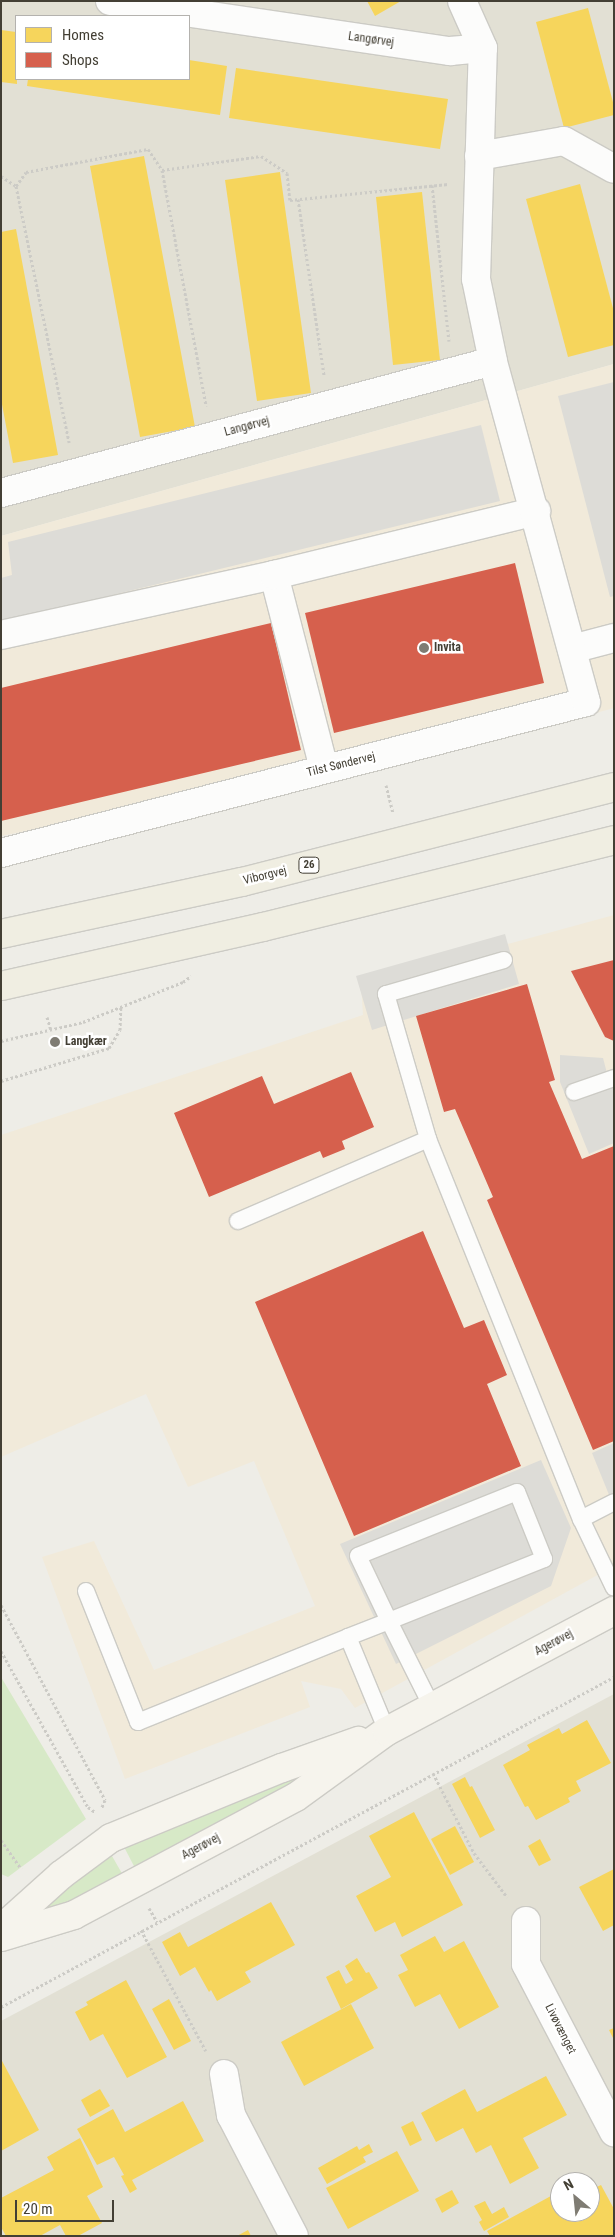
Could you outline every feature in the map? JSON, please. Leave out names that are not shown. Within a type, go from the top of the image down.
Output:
[{"type":"main road","name":"Viborgvej","points":[[1,934],[242,882],[614,787]]},
{"type":"main road","points":[[1,986],[263,927],[614,840]]},
{"type":"street","name":"Langørvej","points":[[110,1],[261,12],[450,51],[483,48]]},
{"type":"street","points":[[462,1],[483,48],[476,279],[493,360],[536,511],[572,649],[614,638]]},
{"type":"street","points":[[479,168],[564,141],[614,170]]},
{"type":"street","name":"Langørvej","points":[[1,493],[493,360]]},
{"type":"street","points":[[1,636],[274,575],[536,511]]},
{"type":"street","points":[[274,575],[324,769]]},
{"type":"street","name":"Tilst Søndervej","points":[[1,853],[586,702],[572,649]]},
{"type":"street","name":"Agerøvej","points":[[1,1937],[74,1915],[296,1797],[388,1731],[614,1611]]},
{"type":"street","name":"Agerøvej","points":[[1,1929],[60,1875],[112,1838],[282,1768],[388,1731]]},
{"type":"street","name":"Livøvænget","points":[[526,1921],[526,1964],[614,2132]]},
{"type":"street","points":[[224,2074],[231,2115],[294,2236]]},
{"type":"lane","points":[[504,960],[386,994],[428,1139],[581,1519],[614,1588]]},
{"type":"lane","points":[[574,1092],[614,1078]]},
{"type":"lane","points":[[238,1221],[428,1139]]},
{"type":"lane","points":[[86,1591],[138,1722],[348,1637],[389,1621],[544,1559],[517,1492],[358,1556],[389,1621],[432,1707]]},
{"type":"lane","points":[[581,1519],[614,1502]]},
{"type":"lane","points":[[348,1637],[388,1731]]},
{"type":"path","points":[[16,186],[26,172],[148,149],[162,170],[211,436]]},
{"type":"path","points":[[162,170],[261,156],[286,172],[290,200],[432,185],[479,168]]},
{"type":"path","points":[[1,176],[16,186],[76,473]]},
{"type":"path","points":[[432,185],[452,372]]},
{"type":"path","points":[[298,199],[328,405]]},
{"type":"path","points":[[378,756],[401,841]]},
{"type":"path","points":[[1,1042],[83,1022],[183,982],[199,971]]},
{"type":"path","points":[[1,1081],[109,1048],[120,1030],[122,1007]]},
{"type":"path","points":[[47,1017],[51,1030]]},
{"type":"path","points":[[1,1605],[105,1800],[100,1816],[88,1807],[1,1651]]},
{"type":"path","points":[[1,2007],[433,1773],[613,1679]]},
{"type":"path","points":[[433,1773],[474,1853],[526,1921]]},
{"type":"path","points":[[141,1930],[215,2068],[224,2074]]},
{"type":"shaded area","points":[[1,1],[614,1],[614,364],[1,536]]},
{"type":"shaded area","points":[[614,364],[614,708],[538,729],[1,836],[1,536]]},
{"type":"shaded area","points":[[614,382],[614,596],[610,597],[558,396]]},
{"type":"shaded area","points":[[481,425],[500,501],[1,622],[1,578],[12,575],[8,542]]},
{"type":"shaded area","points":[[614,915],[614,1566],[355,1708],[341,1689],[301,1681],[310,1707],[125,1779],[42,1557],[94,1541],[154,1670],[315,1606],[254,1461],[188,1487],[146,1394],[1,1457],[1,1135],[363,1015],[361,984]]},
{"type":"shaded area","points":[[505,934],[519,984],[372,1030],[356,976]]},
{"type":"shaded area","points":[[560,1055],[603,1058],[608,1077],[614,1075],[614,1143],[589,1154],[560,1082]]},
{"type":"shaded area","points":[[614,1443],[614,1507],[592,1453]]},
{"type":"shaded area","points":[[541,1460],[571,1528],[551,1586],[396,1664],[340,1544]]},
{"type":"shaded area","points":[[614,1694],[614,2236],[1,2236],[1,2021]]},
{"type":"green space","points":[[1,1677],[86,1819],[8,1877],[1,1874]]},
{"type":"green space","points":[[321,1761],[325,1767],[136,1870],[122,1843]]},
{"type":"green space","points":[[108,1849],[124,1877],[33,1925],[25,1912]]},
{"type":"building: Homes","points":[[367,1],[401,1],[375,16]]},
{"type":"building: Homes","points":[[588,8],[614,106],[614,115],[564,128],[536,22]]},
{"type":"building: Homes","points":[[1,30],[15,32],[15,80],[17,80],[17,84],[1,82]]},
{"type":"building: Homes","points":[[190,60],[227,66],[220,115],[27,86],[28,80],[190,80]]},
{"type":"building: Homes","points":[[236,68],[448,99],[440,149],[229,118]]},
{"type":"building: Homes","points":[[144,156],[195,427],[140,437],[90,166]]},
{"type":"building: Homes","points":[[280,172],[311,393],[257,401],[225,180]]},
{"type":"building: Homes","points":[[580,184],[614,312],[614,345],[568,357],[526,199]]},
{"type":"building: Homes","points":[[422,192],[440,360],[393,365],[376,197]]},
{"type":"building: Homes","points":[[16,229],[58,455],[13,463],[1,399],[1,232]]},
{"type":"building: Homes","points":[[587,1720],[611,1763],[576,1781],[581,1791],[568,1798],[570,1802],[536,1820],[528,1806],[525,1807],[503,1765],[530,1750],[527,1745],[559,1728],[562,1734]]},
{"type":"building: Homes","points":[[465,1777],[470,1787],[472,1786],[495,1830],[480,1838],[452,1784]]},
{"type":"building: Homes","points":[[414,1812],[463,1905],[402,1937],[395,1922],[375,1932],[356,1896],[391,1877],[369,1836]]},
{"type":"building: Homes","points":[[455,1826],[474,1862],[450,1875],[431,1839]]},
{"type":"building: Homes","points":[[540,1839],[551,1860],[539,1866],[528,1846]]},
{"type":"building: Homes","points":[[614,1869],[614,1925],[603,1931],[579,1887]]},
{"type":"building: Homes","points":[[271,1902],[295,1945],[245,1972],[251,1982],[217,2001],[211,1990],[209,1992],[195,1967],[180,1976],[162,1942],[180,1932],[188,1947]]},
{"type":"building: Homes","points":[[435,1936],[444,1952],[464,1941],[499,2007],[459,2029],[440,1994],[415,2007],[398,1975],[408,1970],[400,1955]]},
{"type":"building: Homes","points":[[357,1958],[366,1973],[369,1972],[378,1988],[341,2009],[326,1977],[339,1970],[346,1984],[353,1980],[345,1966]]},
{"type":"building: Homes","points":[[126,1980],[167,2057],[127,2078],[103,2034],[90,2041],[75,2012],[88,2005],[86,2002]]},
{"type":"building: Homes","points":[[169,1999],[191,2041],[174,2050],[152,2009]]},
{"type":"building: Homes","points":[[351,2004],[374,2048],[304,2086],[281,2042]]},
{"type":"building: Homes","points":[[614,2028],[614,2040],[609,2030]]},
{"type":"building: Homes","points":[[1,2059],[39,2130],[1,2151]]},
{"type":"building: Homes","points":[[546,2076],[567,2115],[523,2138],[539,2168],[510,2184],[491,2145],[476,2153],[463,2128],[436,2142],[421,2113],[465,2089],[477,2112]]},
{"type":"building: Homes","points":[[100,2089],[110,2106],[90,2117],[81,2100]]},
{"type":"building: Homes","points":[[183,2101],[204,2141],[132,2180],[137,2189],[130,2193],[121,2176],[124,2175],[114,2157],[97,2165],[77,2129],[113,2109],[125,2132]]},
{"type":"building: Homes","points":[[413,2121],[422,2140],[410,2146],[401,2127]]},
{"type":"building: Homes","points":[[80,2138],[103,2187],[87,2196],[102,2223],[78,2236],[66,2236],[60,2225],[40,2236],[6,2236],[1,2227],[1,2198],[54,2170],[47,2157]]},
{"type":"building: Homes","points":[[369,2144],[373,2152],[363,2157],[366,2162],[327,2184],[318,2168],[357,2146],[359,2150]]},
{"type":"building: Homes","points":[[397,2151],[419,2191],[348,2229],[326,2188]]},
{"type":"building: Homes","points":[[600,2185],[614,2209],[614,2234],[610,2236],[490,2236],[487,2231],[550,2196],[550,2222],[600,2222]]},
{"type":"building: Homes","points":[[452,2190],[459,2203],[442,2213],[435,2199]]},
{"type":"building: Homes","points":[[485,2201],[492,2214],[504,2207],[509,2217],[484,2231],[479,2222],[482,2220],[474,2206]]},
{"type":"building: Homes","points":[[248,2230],[251,2236],[237,2236]]},
{"type":"building: Shops","name":"Invita","points":[[515,563],[544,683],[334,733],[305,613]]},
{"type":"building: Shops","points":[[271,623],[301,750],[1,821],[1,688]]},
{"type":"building: Shops","points":[[614,960],[614,1041],[605,1037],[571,971]]},
{"type":"building: Shops","points":[[527,984],[555,1080],[549,1082],[582,1159],[614,1146],[614,1441],[593,1450],[487,1200],[493,1197],[455,1109],[444,1112],[416,1016]]},
{"type":"building: Shops","points":[[351,1072],[374,1127],[342,1141],[345,1149],[323,1158],[320,1151],[209,1197],[174,1113],[262,1076],[274,1104]]},
{"type":"building: Shops","points":[[423,1231],[464,1328],[484,1320],[507,1375],[487,1384],[521,1466],[354,1536],[255,1302]]},
{"type":"place","name":"Invita","points":[[424,648]]},
{"type":"place","name":"Langkær","points":[[55,1042]]}]
